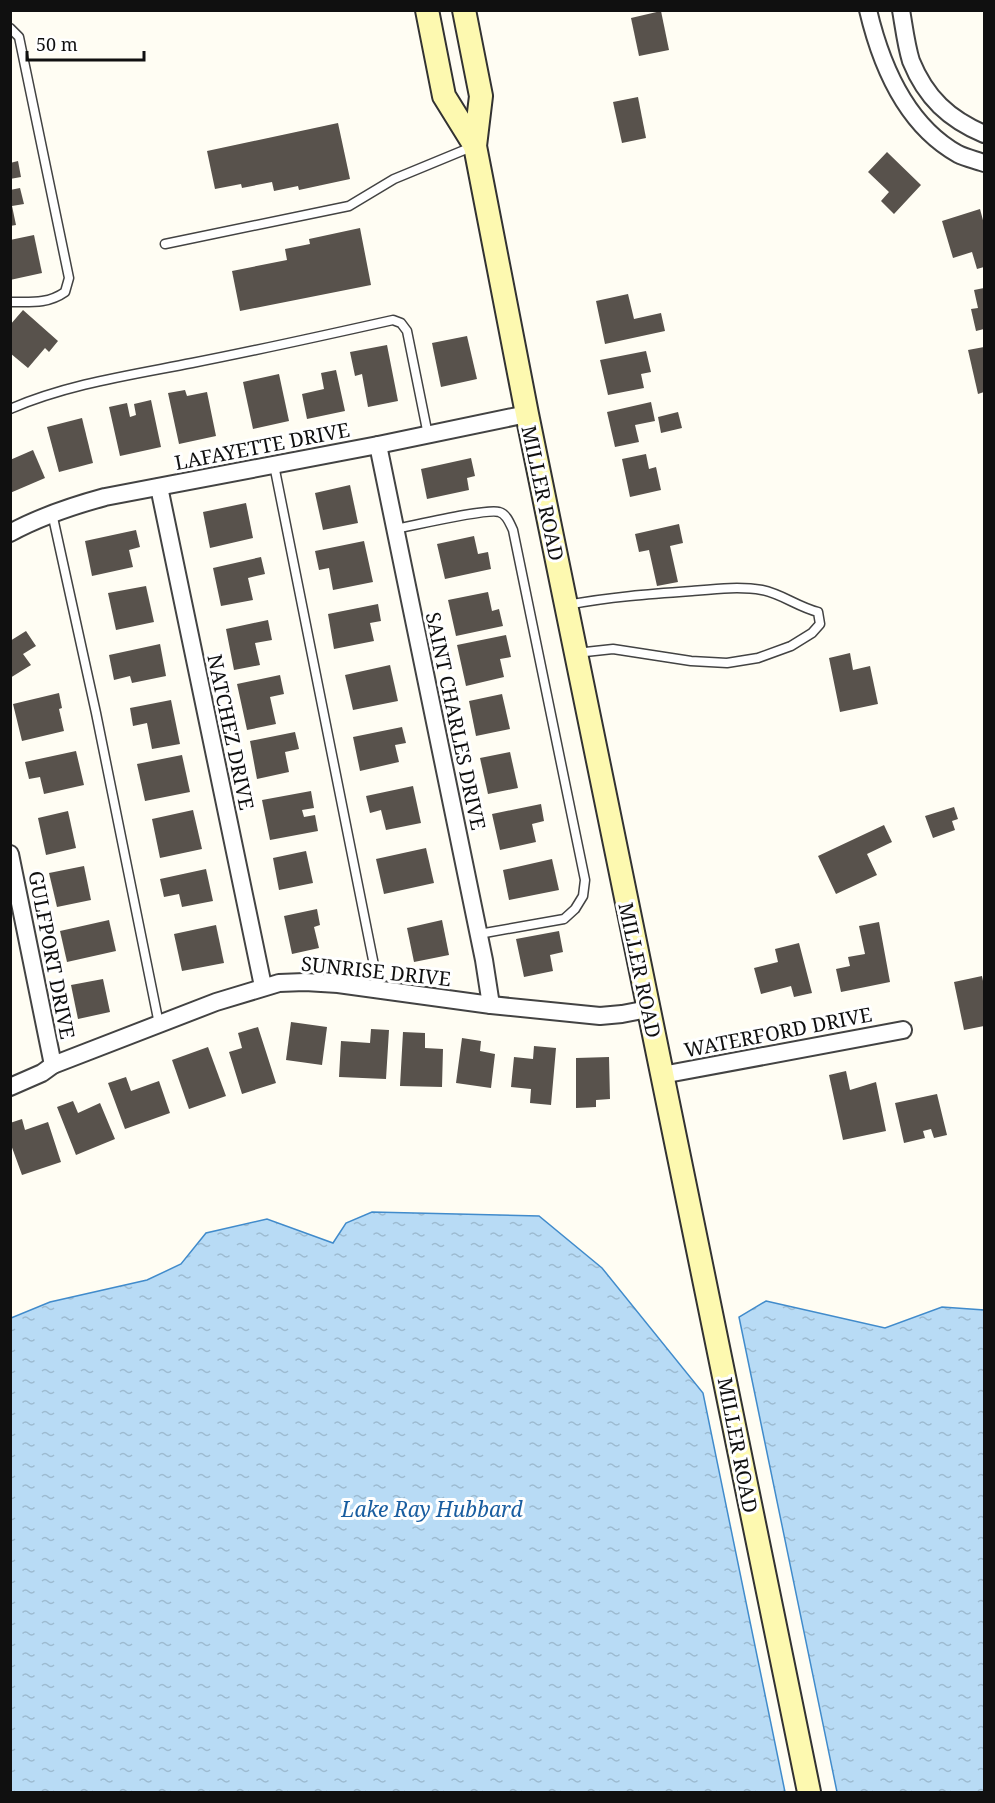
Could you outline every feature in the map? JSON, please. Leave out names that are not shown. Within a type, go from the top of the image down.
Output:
[{"type":"main road","name":"MILLER ROAD","points":[[427,10],[444,96],[475,146]]},
{"type":"main road","name":"MILLER ROAD","points":[[464,10],[481,96],[475,146],[575,653],[809,1792]]},
{"type":"street","points":[[868,10],[874,39],[892,81],[906,104],[927,130],[958,154],[984,163]]},
{"type":"street","points":[[901,10],[911,60],[928,92],[949,116],[984,134]]},
{"type":"street","name":"LAFAYETTE DRIVE","points":[[10,533],[52,513],[105,497],[527,414]]},
{"type":"street","name":"SAINT CHARLES DRIVE","points":[[378,445],[479,934],[491,1005]]},
{"type":"street","name":"NATCHEZ DRIVE","points":[[159,487],[264,986]]},
{"type":"street","name":"GULFPORT DRIVE","points":[[10,854],[53,1065]]},
{"type":"street","name":"SUNRISE DRIVE","points":[[10,1087],[42,1073],[53,1065],[159,1024],[264,986],[279,983],[305,982],[600,1016],[648,1009]]},
{"type":"street","name":"WATERFORD DRIVE","points":[[662,1075],[903,1030]]},
{"type":"lane","points":[[10,28],[19,37],[69,278],[65,292],[56,298],[43,302],[10,302]]},
{"type":"lane","points":[[165,244],[349,206],[394,179],[475,146]]},
{"type":"lane","points":[[10,409],[33,399],[102,381],[266,349],[393,320],[401,323],[407,331],[428,435]]},
{"type":"lane","points":[[274,465],[379,990]]},
{"type":"lane","points":[[395,529],[483,513],[499,512],[506,518],[513,530],[539,654],[585,879],[583,896],[575,909],[564,919],[479,934]]},
{"type":"lane","points":[[52,513],[96,713],[159,1024]]},
{"type":"lane","points":[[566,605],[612,596],[731,588],[761,590],[782,597],[802,608],[818,612],[820,624],[812,633],[791,646],[758,658],[727,663],[691,661],[613,649],[575,653]]},
{"type":"water","name":"Lake Ray Hubbard","points":[[372,1212],[539,1216],[602,1268],[703,1393],[785,1792],[11,1792],[11,1318],[50,1302],[147,1280],[181,1264],[206,1233],[267,1219],[333,1243],[346,1223]]},
{"type":"water","points":[[766,1301],[885,1328],[942,1307],[984,1310],[984,1792],[837,1792],[739,1317]]},
{"type":"building","points":[[661,11],[669,50],[639,56],[631,18]]},
{"type":"building","points":[[638,97],[646,138],[622,143],[613,102]]},
{"type":"building","points":[[338,123],[350,179],[299,190],[298,186],[274,191],[272,182],[242,188],[241,184],[215,189],[207,151]]},
{"type":"building","points":[[887,152],[921,185],[894,214],[881,201],[889,192],[868,172]]},
{"type":"building","points":[[18,161],[21,177],[10,179],[10,163]]},
{"type":"building","points":[[20,188],[24,204],[12,206],[16,225],[10,226],[10,190]]},
{"type":"building","points":[[980,209],[984,224],[984,267],[977,269],[972,252],[953,258],[942,221]]},
{"type":"building","points":[[360,228],[371,285],[240,311],[232,271],[287,260],[285,249],[310,244],[309,239]]},
{"type":"building","points":[[34,235],[42,273],[10,280],[10,240]]},
{"type":"building","points":[[984,288],[984,329],[976,331],[971,309],[978,308],[974,290]]},
{"type":"building","points":[[628,294],[634,319],[661,313],[665,331],[605,344],[596,301]]},
{"type":"building","points":[[23,310],[58,341],[49,352],[45,348],[28,368],[10,353],[10,325]]},
{"type":"building","points":[[467,336],[477,379],[441,387],[432,343]]},
{"type":"building","points":[[387,345],[398,401],[368,407],[362,374],[355,376],[350,352]]},
{"type":"building","points":[[984,347],[984,392],[978,394],[968,350]]},
{"type":"building","points":[[646,351],[651,372],[641,374],[644,388],[608,395],[600,360]]},
{"type":"building","points":[[336,370],[345,411],[307,419],[302,394],[324,389],[321,373]]},
{"type":"building","points":[[279,374],[289,421],[253,429],[243,382]]},
{"type":"building","points":[[185,390],[187,396],[207,392],[216,436],[179,444],[168,393]]},
{"type":"building","points":[[151,400],[161,447],[120,456],[109,407],[127,403],[130,417],[136,415],[134,404]]},
{"type":"building","points":[[651,402],[655,421],[635,425],[639,442],[615,447],[607,412]]},
{"type":"building","points":[[678,412],[682,428],[661,433],[658,417]]},
{"type":"building","points":[[82,418],[93,463],[59,472],[47,427]]},
{"type":"building","points":[[33,450],[45,478],[10,493],[10,460]]},
{"type":"building","points":[[646,454],[649,469],[656,467],[661,490],[630,497],[622,459]]},
{"type":"building","points":[[471,458],[475,476],[467,478],[469,490],[427,499],[421,469]]},
{"type":"building","points":[[350,485],[358,523],[323,530],[315,493]]},
{"type":"building","points":[[246,503],[253,538],[210,548],[203,512]]},
{"type":"building","points":[[679,524],[683,543],[670,546],[678,582],[657,586],[649,550],[639,552],[635,534]]},
{"type":"building","points":[[136,530],[140,547],[129,550],[133,567],[92,576],[85,541]]},
{"type":"building","points":[[474,536],[478,554],[488,552],[491,569],[445,579],[437,544]]},
{"type":"building","points":[[364,541],[373,582],[333,590],[329,568],[319,570],[315,551]]},
{"type":"building","points":[[261,557],[265,574],[248,578],[253,600],[221,606],[213,568]]},
{"type":"building","points":[[146,586],[154,622],[116,630],[108,593]]},
{"type":"building","points":[[488,592],[492,611],[499,609],[503,626],[456,636],[448,600]]},
{"type":"building","points":[[378,604],[381,621],[370,623],[374,641],[334,649],[328,614]]},
{"type":"building","points":[[268,620],[272,640],[255,643],[260,665],[234,670],[226,629]]},
{"type":"building","points":[[26,631],[36,646],[23,654],[31,665],[10,678],[10,641]]},
{"type":"building","points":[[506,635],[511,657],[500,659],[504,677],[466,686],[457,645]]},
{"type":"building","points":[[160,644],[166,676],[132,683],[130,676],[114,680],[109,655]]},
{"type":"building","points":[[850,653],[853,670],[870,666],[878,704],[840,712],[829,658]]},
{"type":"building","points":[[390,665],[398,701],[353,710],[345,675]]},
{"type":"building","points":[[280,675],[284,694],[270,697],[276,724],[247,730],[237,684]]},
{"type":"building","points":[[59,693],[62,708],[59,709],[64,731],[22,741],[13,704]]},
{"type":"building","points":[[502,694],[510,729],[476,736],[469,701]]},
{"type":"building","points":[[171,700],[180,744],[152,749],[147,723],[133,726],[130,708]]},
{"type":"building","points":[[402,727],[406,743],[395,745],[399,762],[360,771],[353,737]]},
{"type":"building","points":[[295,732],[299,749],[285,752],[289,772],[257,779],[250,741]]},
{"type":"building","points":[[76,751],[84,785],[44,794],[40,777],[29,779],[25,762]]},
{"type":"building","points":[[510,752],[518,788],[488,794],[480,758]]},
{"type":"building","points":[[182,755],[190,792],[145,801],[137,764]]},
{"type":"building","points":[[413,786],[421,823],[386,830],[381,810],[370,813],[366,796]]},
{"type":"building","points":[[311,791],[314,808],[302,810],[304,817],[315,815],[318,831],[270,840],[262,800]]},
{"type":"building","points":[[541,804],[544,821],[532,824],[536,842],[500,850],[492,814]]},
{"type":"building","points":[[954,807],[958,819],[952,821],[955,830],[933,838],[925,816]]},
{"type":"building","points":[[193,810],[202,849],[160,858],[152,819]]},
{"type":"building","points":[[68,811],[76,848],[46,855],[38,818]]},
{"type":"building","points":[[884,825],[892,842],[867,854],[877,875],[836,894],[818,856]]},
{"type":"building","points":[[426,848],[434,883],[384,894],[376,859]]},
{"type":"building","points":[[306,851],[313,883],[279,890],[273,858]]},
{"type":"building","points":[[552,859],[559,890],[509,900],[503,870]]},
{"type":"building","points":[[84,866],[91,900],[57,907],[49,873]]},
{"type":"building","points":[[206,869],[213,901],[182,907],[179,894],[164,897],[160,879]]},
{"type":"building","points":[[317,909],[320,925],[314,927],[319,948],[292,954],[284,916]]},
{"type":"building","points":[[109,920],[116,951],[67,962],[60,931]]},
{"type":"building","points":[[442,920],[449,955],[414,962],[407,928]]},
{"type":"building","points":[[879,922],[890,982],[841,992],[836,969],[850,966],[848,957],[865,954],[859,926]]},
{"type":"building","points":[[216,925],[224,963],[182,971],[174,934]]},
{"type":"building","points":[[559,931],[563,952],[550,955],[553,971],[524,977],[516,939]]},
{"type":"building","points":[[799,943],[812,993],[794,997],[791,986],[761,994],[754,968],[778,962],[775,949]]},
{"type":"building","points":[[982,976],[984,1026],[964,1030],[954,982]]},
{"type":"building","points":[[103,979],[110,1012],[78,1019],[71,985]]},
{"type":"building","points":[[291,1022],[327,1027],[322,1065],[286,1060]]},
{"type":"building","points":[[258,1027],[276,1083],[242,1094],[229,1052],[242,1048],[238,1033]]},
{"type":"building","points":[[371,1029],[389,1030],[386,1079],[339,1077],[341,1041],[370,1043]]},
{"type":"building","points":[[403,1032],[425,1033],[425,1048],[443,1049],[442,1087],[400,1086]]},
{"type":"building","points":[[462,1038],[481,1041],[480,1051],[495,1054],[491,1088],[456,1083]]},
{"type":"building","points":[[534,1046],[556,1048],[551,1105],[530,1103],[531,1089],[511,1087],[514,1057],[533,1059]]},
{"type":"building","points":[[208,1047],[226,1096],[189,1109],[172,1060]]},
{"type":"building","points":[[609,1057],[610,1099],[596,1100],[596,1107],[576,1108],[576,1058]]},
{"type":"building","points":[[846,1071],[850,1090],[876,1082],[886,1131],[843,1140],[829,1075]]},
{"type":"building","points":[[126,1077],[131,1091],[159,1081],[170,1113],[125,1129],[108,1083]]},
{"type":"building","points":[[937,1094],[947,1135],[934,1138],[931,1129],[923,1131],[925,1138],[904,1143],[895,1103]]},
{"type":"building","points":[[73,1101],[78,1113],[100,1103],[115,1139],[76,1155],[57,1107]]},
{"type":"building","points":[[22,1119],[25,1130],[48,1122],[61,1162],[22,1175],[10,1142],[10,1123]]}]
